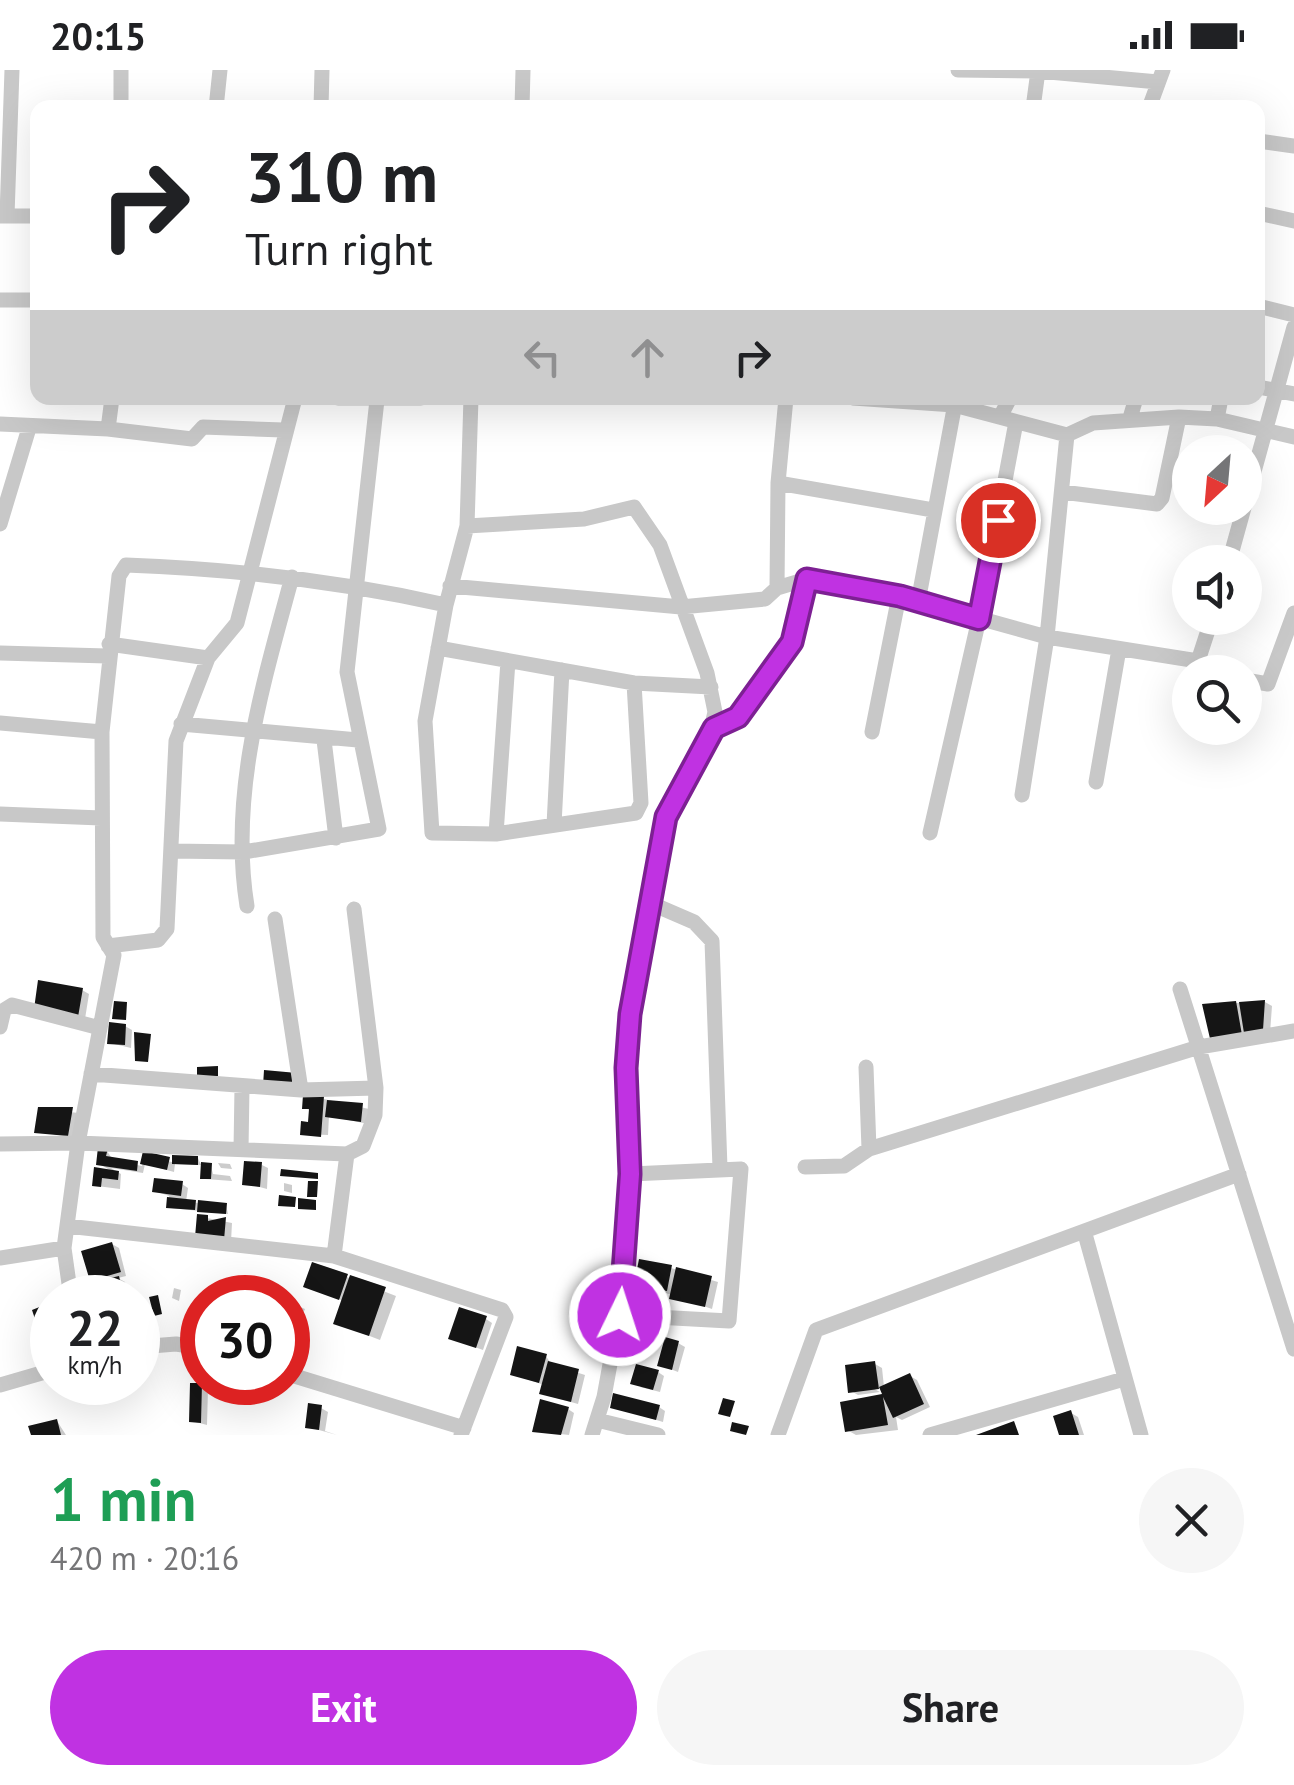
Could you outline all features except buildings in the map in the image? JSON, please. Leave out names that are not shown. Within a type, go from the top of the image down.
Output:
[{"type":"street","points":[[12,70],[4,216],[30,216]]},
{"type":"street","points":[[121,70],[121,100]]},
{"type":"street","points":[[217,100],[220,70]]},
{"type":"street","points":[[321,100],[322,70]]},
{"type":"street","points":[[522,100],[523,70]]},
{"type":"street","points":[[958,70],[1161,76],[1152,100]]},
{"type":"street","points":[[1034,100],[1038,71]]},
{"type":"street","points":[[1265,142],[1294,146]]},
{"type":"street","points":[[1265,215],[1294,220]]},
{"type":"street","points":[[0,300],[30,300]]},
{"type":"street","points":[[1265,308],[1294,315]]},
{"type":"street","points":[[1235,545],[1268,432],[1287,392],[1294,327]]},
{"type":"street","points":[[108,429],[111,405]]},
{"type":"street","points":[[111,950],[164,936],[181,724],[208,658],[237,624],[292,405]]},
{"type":"street","points":[[171,851],[244,852],[379,830],[347,672],[360,585],[377,405]]},
{"type":"street","points":[[472,405],[467,526],[446,604],[425,721],[428,828],[439,834],[496,834],[636,813],[639,808],[634,683]]},
{"type":"street","points":[[778,588],[778,483],[785,405]]},
{"type":"street","points":[[918,602],[954,405]]},
{"type":"street","points":[[964,405],[1067,435],[1094,423],[1180,417],[1217,419],[1294,436]]},
{"type":"street","points":[[930,833],[979,619],[1009,405]]},
{"type":"street","points":[[1130,418],[1134,405]]},
{"type":"street","points":[[1217,419],[1220,405]]},
{"type":"street","points":[[1062,492],[1157,504],[1162,498],[1180,417]]},
{"type":"street","points":[[0,424],[108,429],[192,440],[203,427],[283,430]]},
{"type":"street","points":[[0,524],[30,428]]},
{"type":"street","points":[[1022,795],[1046,637],[1067,435]]},
{"type":"street","points":[[778,483],[933,510]]},
{"type":"street","points":[[467,526],[584,519],[634,507],[660,545],[711,688],[714,728],[666,817],[650,903],[627,1050],[630,1174],[620,1315],[594,1427],[658,1435]]},
{"type":"street","points":[[68,1275],[64,1248],[78,1142],[110,977],[111,950],[103,937],[102,732],[119,576],[126,565],[252,572],[360,585],[446,604]]},
{"type":"street","points":[[248,906],[244,852],[250,733],[292,577]]},
{"type":"street","points":[[450,586],[681,607],[765,598],[778,588],[807,579],[900,596],[1046,637],[1172,658]]},
{"type":"street","points":[[714,728],[738,717],[773,662],[788,648],[807,579]]},
{"type":"street","points":[[872,732],[900,596]]},
{"type":"street","points":[[1262,686],[1268,684],[1294,614]]},
{"type":"street","points":[[438,648],[634,683],[711,688]]},
{"type":"street","points":[[1096,782],[1119,649]]},
{"type":"street","points":[[0,653],[108,650],[208,658]]},
{"type":"street","points":[[496,834],[508,661]]},
{"type":"street","points":[[554,825],[562,670]]},
{"type":"street","points":[[0,723],[102,732]]},
{"type":"street","points":[[181,724],[324,740],[358,740]]},
{"type":"street","points":[[324,740],[336,838]]},
{"type":"street","points":[[0,814],[101,818]]},
{"type":"street","points":[[650,903],[694,922],[712,941],[720,1168]]},
{"type":"street","points":[[0,1144],[78,1142],[347,1154],[363,1146],[370,1132],[376,1088],[354,909]]},
{"type":"street","points":[[275,919],[300,1090]]},
{"type":"street","points":[[1180,989],[1294,1348]]},
{"type":"street","points":[[0,1027],[4,1010],[12,1005],[100,1028]]},
{"type":"street","points":[[805,1167],[844,1166],[869,1150],[1198,1047],[1294,1031]]},
{"type":"street","points":[[866,1067],[869,1150]]},
{"type":"street","points":[[91,1074],[300,1090],[376,1088]]},
{"type":"street","points":[[240,1150],[242,1087]]},
{"type":"street","points":[[334,1256],[347,1154]]},
{"type":"street","points":[[620,1315],[730,1320],[742,1170],[630,1174]]},
{"type":"street","points":[[778,1435],[816,1330],[1085,1234],[1239,1174]]},
{"type":"street","points":[[67,1226],[334,1256],[505,1313],[463,1431],[310,1381]]},
{"type":"street","points":[[1085,1234],[1141,1435]]},
{"type":"street","points":[[0,1258],[64,1248]]},
{"type":"street","points":[[0,1385],[30,1376]]},
{"type":"street","points":[[930,1435],[1124,1379]]},
{"type":"route","points":[[620,1315],[630,1174],[626,1068],[630,1014],[666,817],[714,728],[738,717],[773,662],[792,642],[807,579],[900,596],[979,619],[998,520]]}]
